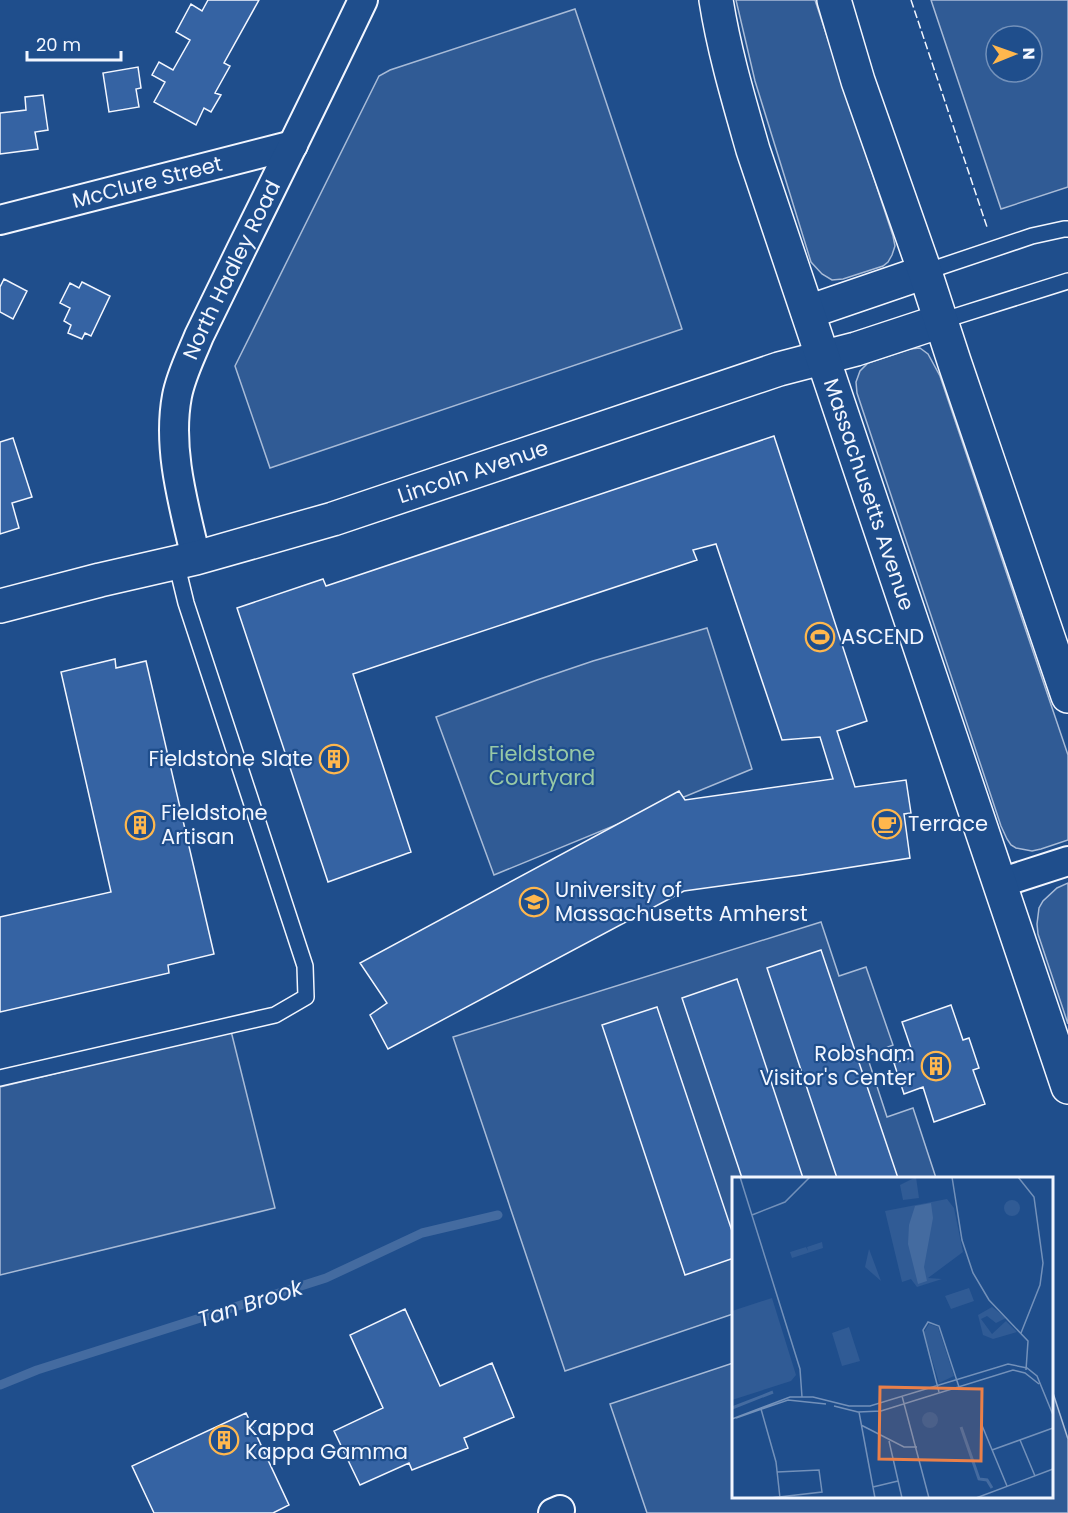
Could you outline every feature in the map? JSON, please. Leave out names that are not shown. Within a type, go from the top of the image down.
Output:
[{"type":"main road","name":"Massachusetts Avenue","points":[[716,0],[738,98],[753,150],[1068,1087]]},
{"type":"main road","points":[[834,0],[858,81],[1068,696]]},
{"type":"main road","points":[[808,312],[925,272]]},
{"type":"main road","name":"Lincoln Avenue","points":[[0,606],[186,560],[369,508],[779,369],[856,350],[941,321]]},
{"type":"street","name":"North Hadley Road","points":[[186,560],[186,516],[177,466],[174,427],[177,395],[186,366],[363,0]]},
{"type":"street","name":"McClure Street","points":[[0,220],[293,145]]},
{"type":"street","points":[[1000,883],[1068,861]]},
{"type":"lane","points":[[925,272],[1032,236],[1068,229]]},
{"type":"lane","points":[[941,321],[1068,280]]},
{"type":"lane","points":[[0,1078],[275,1014],[306,997],[304,966],[186,603],[186,560]]},
{"type":"shaded area","points":[[736,0],[815,0],[893,236],[895,246],[892,255],[883,266],[843,279],[832,280],[822,274],[811,262],[755,81]]},
{"type":"shaded area","points":[[931,0],[1068,0],[1068,187],[1001,209]]},
{"type":"shaded area","points":[[575,9],[682,329],[270,468],[235,366],[379,76],[390,70]]},
{"type":"shaded area","points":[[920,348],[928,354],[940,376],[1068,755],[1068,840],[1041,849],[1032,851],[1016,848],[1011,845],[1001,826],[857,393],[856,382],[860,371],[868,363],[910,349]]},
{"type":"shaded area","name":"Fieldstone Courtyard","points":[[707,628],[752,769],[494,875],[436,717],[593,661]]},
{"type":"shaded area","points":[[1068,883],[1068,1024],[1038,934],[1037,924],[1039,908],[1043,901],[1057,888]]},
{"type":"shaded area","points":[[821,922],[839,976],[866,967],[893,1045],[867,1056],[887,1117],[913,1108],[936,1177],[732,1177],[732,1314],[565,1371],[453,1037]]},
{"type":"shaded area","points":[[231,1031],[275,1208],[0,1275],[0,1087]]},
{"type":"shaded area","points":[[732,1363],[732,1498],[1053,1498],[1053,1393],[1068,1439],[1068,1513],[647,1513],[610,1404]]},
{"type":"building","points":[[208,0],[259,0],[224,63],[230,66],[215,93],[221,95],[211,112],[204,108],[196,125],[154,102],[165,82],[152,75],[159,62],[173,70],[190,40],[176,32],[191,4],[202,11]]},
{"type":"building","points":[[138,67],[141,88],[136,89],[139,107],[109,112],[103,73]]},
{"type":"building","points":[[43,95],[48,130],[35,132],[38,149],[0,154],[0,113],[26,110],[25,97]]},
{"type":"building","points":[[4,279],[27,291],[13,319],[0,312],[0,287]]},
{"type":"building","points":[[82,282],[110,296],[91,336],[85,333],[82,339],[68,333],[71,325],[64,321],[70,308],[60,303],[70,283],[79,288]]},
{"type":"building","name":"Fieldstone Slate","points":[[774,436],[867,721],[837,731],[855,787],[906,780],[911,813],[904,814],[910,858],[684,891],[388,1049],[370,1015],[387,1003],[360,963],[679,791],[685,800],[833,779],[820,737],[782,740],[716,544],[693,550],[697,560],[353,674],[411,852],[328,882],[237,608],[323,579],[326,586]]},
{"type":"building","points":[[13,438],[32,497],[12,503],[19,528],[0,534],[0,442]]},
{"type":"building","name":"Fieldstone Artisan","points":[[115,659],[116,668],[146,661],[214,954],[168,965],[169,973],[0,1012],[0,917],[111,892],[61,672]]},
{"type":"building","points":[[821,950],[898,1177],[837,1177],[767,968]]},
{"type":"building","points":[[737,979],[803,1177],[742,1177],[682,998]]},
{"type":"building","name":"Robsham Visitor's Center","points":[[951,1005],[963,1040],[969,1038],[979,1068],[973,1070],[985,1104],[934,1122],[923,1087],[904,1094],[894,1063],[914,1057],[902,1022]]},
{"type":"building","points":[[657,1007],[732,1231],[732,1259],[685,1275],[602,1025]]},
{"type":"building","points":[[405,1309],[440,1386],[492,1363],[514,1417],[464,1438],[468,1448],[412,1470],[409,1463],[360,1485],[334,1431],[383,1408],[350,1335]]},
{"type":"building","name":"Kappa Kappa Gamma","points":[[246,1413],[289,1505],[273,1513],[154,1513],[132,1466]]},
{"type":"waterway","name":"Tan Brook","points":[[0,1385],[37,1370],[326,1278],[422,1233],[498,1215]]},
{"type":"fence","points":[[911,0],[987,227]]},
{"type":"place","name":"ASCEND","points":[[820,637]]},
{"type":"place","name":"Fieldstone Slate","points":[[334,759]]},
{"type":"place","name":"Terrace","points":[[887,824]]},
{"type":"place","name":"Fieldstone Artisan","points":[[140,825]]},
{"type":"place","name":"University of Massachusetts Amherst","points":[[534,902]]},
{"type":"place","name":"Robsham Visitor's Center","points":[[936,1066]]},
{"type":"place","name":"Kappa Kappa Gamma","points":[[224,1440]]}]
